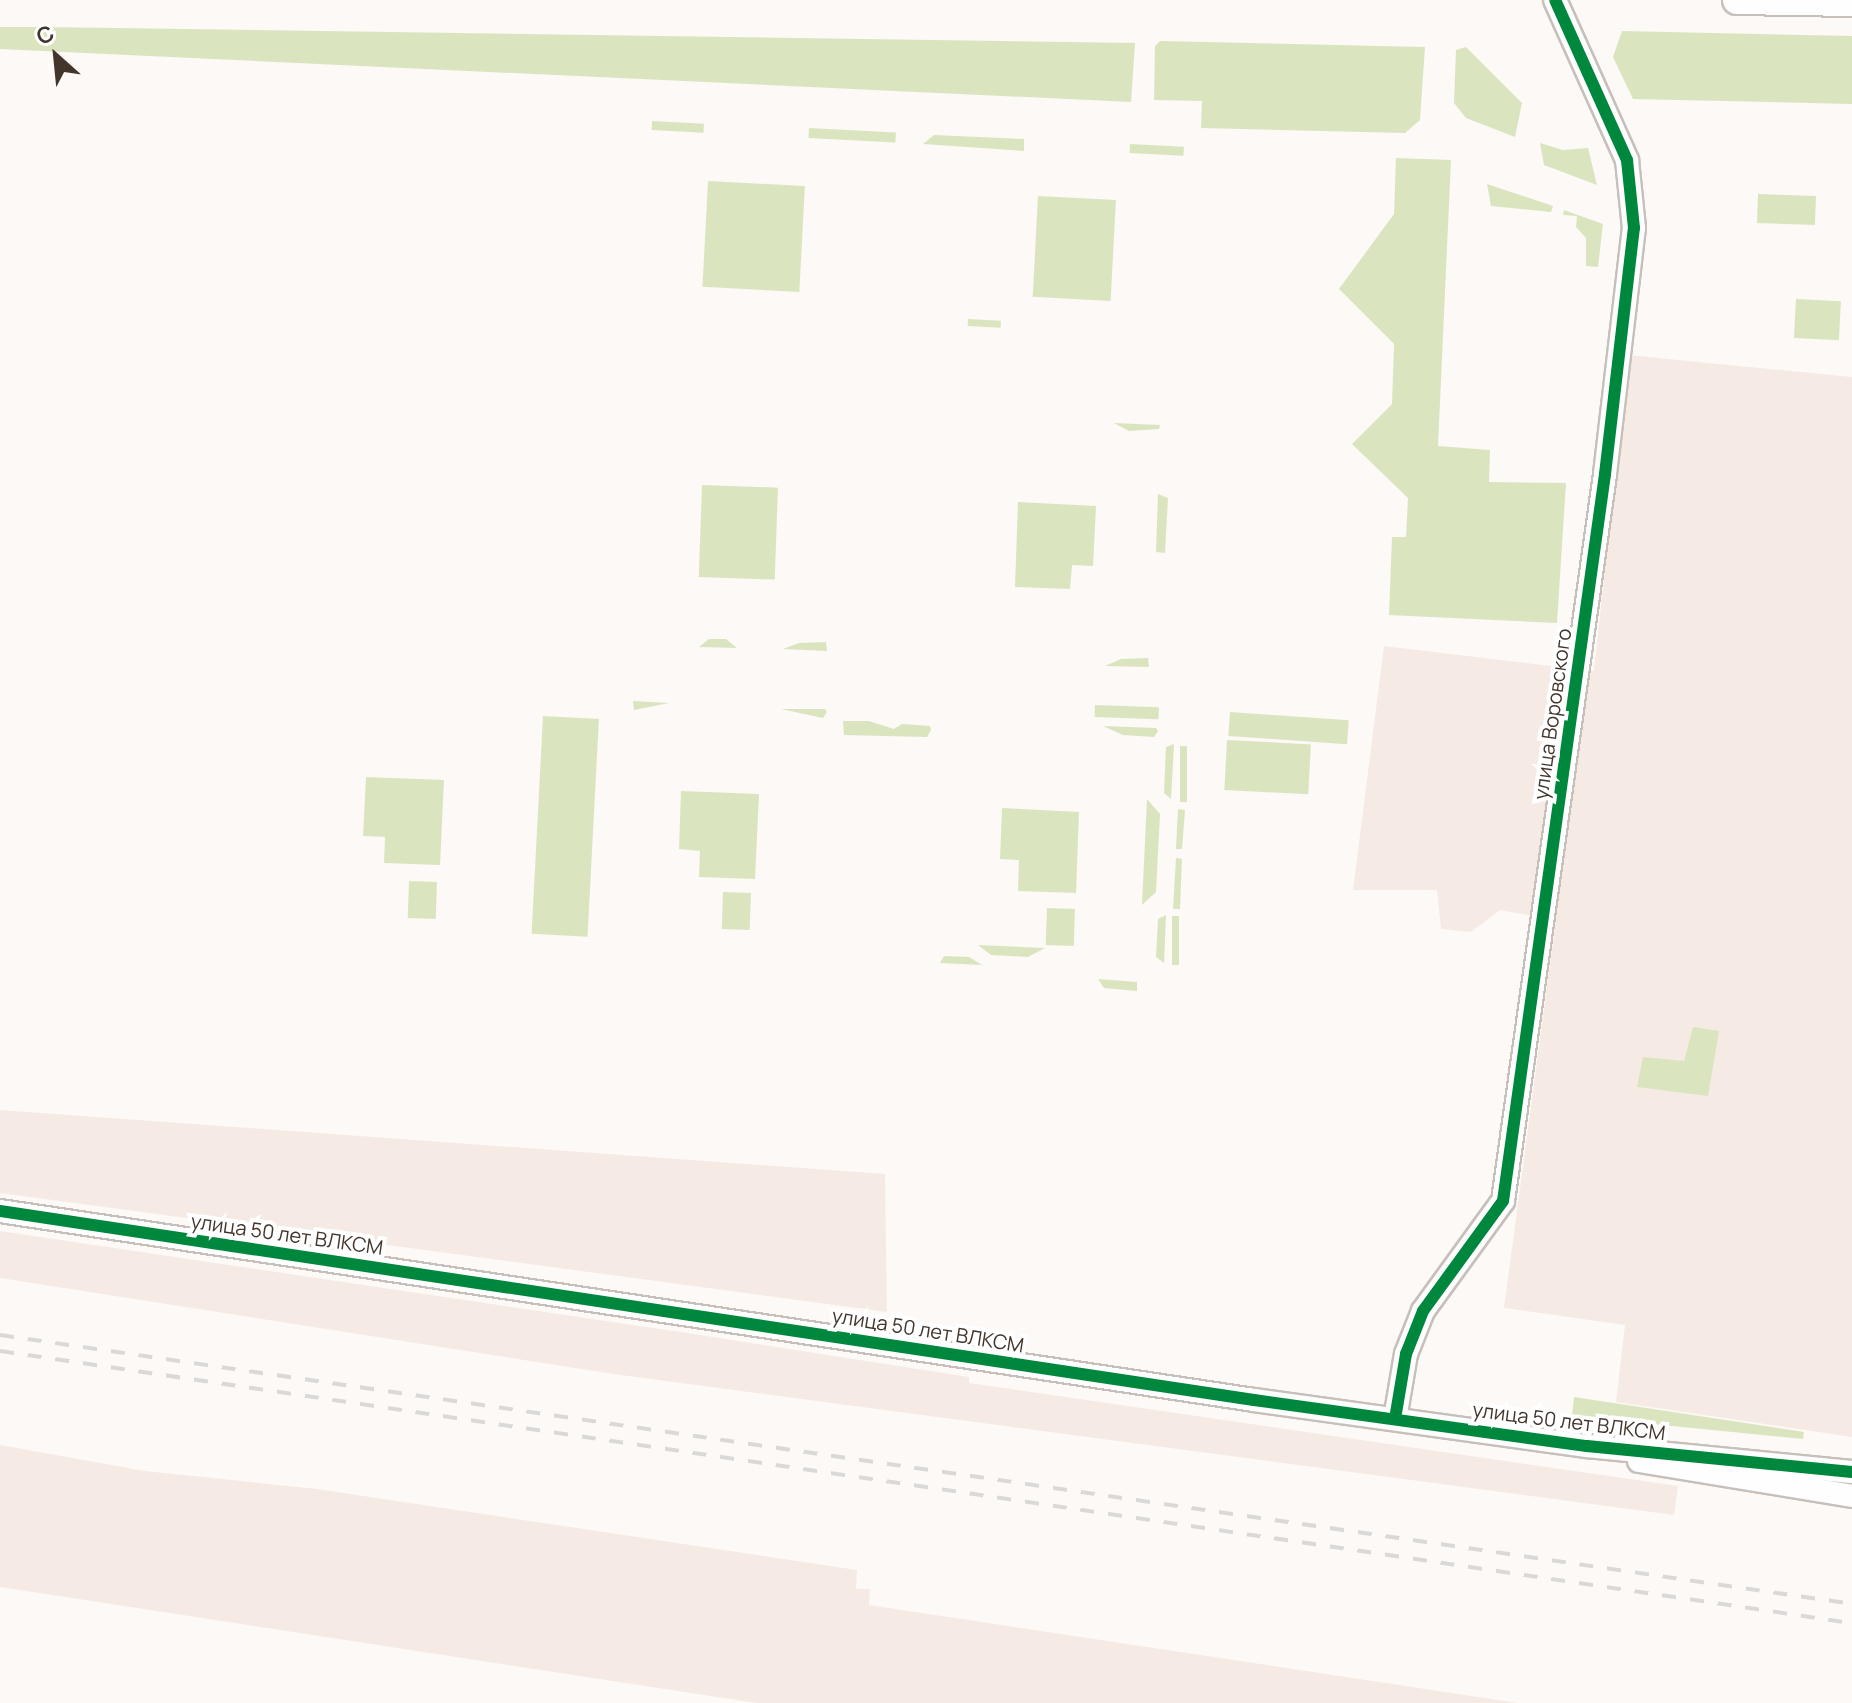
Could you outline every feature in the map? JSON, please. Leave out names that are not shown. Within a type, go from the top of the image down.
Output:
[{"type":"main road","points":[[1737,0],[1852,2]]},
{"type":"street","name":"улица Воровского","points":[[1395,1419],[1406,1354],[1423,1311],[1503,1201],[1605,474],[1634,228],[1627,160],[1555,0]]},
{"type":"street","name":"улица 50 лет ВЛКСМ","points":[[0,1211],[1395,1419],[1587,1446],[1852,1472]]},
{"type":"street","points":[[1587,1446],[1672,1470],[1852,1496]]},
{"type":"shaded area","points":[[1628,355],[1852,377],[1852,1437],[1616,1402],[1625,1325],[1504,1308],[1556,920],[1500,910],[1471,932],[1441,929],[1437,890],[1353,890],[1384,646],[1594,671]]},
{"type":"shaded area","points":[[0,1110],[885,1174],[887,1312],[0,1193]]},
{"type":"shaded area","points":[[0,1231],[969,1377],[969,1383],[1678,1486],[1674,1515],[613,1374],[0,1278]]},
{"type":"shaded area","points":[[0,1445],[145,1471],[317,1489],[857,1570],[856,1589],[870,1589],[869,1605],[1518,1703],[756,1703],[0,1587]]},
{"type":"green space","points":[[0,27],[1135,43],[1131,102],[0,49]]},
{"type":"green space","points":[[1622,31],[1852,36],[1852,104],[1633,99],[1613,57]]},
{"type":"green space","points":[[1160,41],[1425,47],[1420,120],[1405,133],[1201,128],[1202,101],[1154,100],[1155,46]]},
{"type":"green space","points":[[1466,47],[1522,103],[1515,137],[1466,118],[1454,103],[1456,50]]},
{"type":"green space","points":[[652,121],[704,124],[703,133],[652,130]]},
{"type":"green space","points":[[809,128],[896,133],[895,143],[808,138]]},
{"type":"green space","points":[[934,135],[1024,139],[1024,151],[923,144]]},
{"type":"green space","points":[[1540,143],[1563,150],[1588,148],[1597,185],[1544,165]]},
{"type":"green space","points":[[1130,144],[1184,147],[1183,156],[1130,153]]},
{"type":"green space","points":[[1396,158],[1451,160],[1438,446],[1490,450],[1489,482],[1566,483],[1557,623],[1389,615],[1392,537],[1406,537],[1408,498],[1352,444],[1392,404],[1394,344],[1339,289],[1394,214]]},
{"type":"green space","points":[[708,181],[805,186],[799,292],[702,287]]},
{"type":"green space","points":[[1487,184],[1553,206],[1551,212],[1491,206]]},
{"type":"green space","points":[[1758,194],[1816,196],[1815,225],[1757,223]]},
{"type":"green space","points":[[1038,196],[1116,200],[1111,301],[1033,297]]},
{"type":"green space","points":[[1564,210],[1603,224],[1598,267],[1586,266],[1586,238],[1576,227],[1577,216],[1563,215]]},
{"type":"green space","points":[[1796,299],[1841,301],[1839,340],[1794,338]]},
{"type":"green space","points":[[968,319],[1001,321],[1001,328],[968,326]]},
{"type":"green space","points":[[1114,423],[1160,425],[1159,429],[1129,431]]},
{"type":"green space","points":[[702,485],[778,488],[775,580],[699,577]]},
{"type":"green space","points":[[1158,494],[1168,498],[1165,553],[1156,552]]},
{"type":"green space","points":[[1018,502],[1096,506],[1093,566],[1072,565],[1070,589],[1015,587]]},
{"type":"green space","points":[[709,639],[726,639],[737,648],[699,647]]},
{"type":"green space","points":[[826,642],[827,651],[783,649],[799,643]]},
{"type":"green space","points":[[1148,658],[1149,667],[1105,666],[1121,659]]},
{"type":"green space","points":[[633,701],[669,703],[634,710]]},
{"type":"green space","points":[[1095,705],[1159,707],[1159,719],[1095,717]]},
{"type":"green space","points":[[781,709],[825,709],[827,712],[823,718]]},
{"type":"green space","points":[[1230,712],[1349,720],[1347,744],[1228,736]]},
{"type":"green space","points":[[543,716],[599,719],[588,937],[532,934]]},
{"type":"green space","points":[[843,721],[869,721],[894,729],[902,724],[930,726],[931,730],[927,737],[844,735]]},
{"type":"green space","points":[[1103,726],[1156,728],[1158,731],[1154,737],[1123,735]]},
{"type":"green space","points":[[1227,740],[1311,744],[1308,794],[1224,790]]},
{"type":"green space","points":[[1174,744],[1171,799],[1164,793],[1166,747]]},
{"type":"green space","points":[[1180,746],[1187,746],[1187,802],[1180,802]]},
{"type":"green space","points":[[366,777],[444,780],[440,865],[384,863],[385,837],[363,836]]},
{"type":"green space","points":[[681,791],[759,794],[755,879],[699,877],[700,851],[679,849]]},
{"type":"green space","points":[[1147,799],[1160,814],[1156,892],[1142,905]]},
{"type":"green space","points":[[1002,808],[1079,812],[1076,893],[1018,891],[1019,860],[1000,859]]},
{"type":"green space","points":[[1178,809],[1185,810],[1182,849],[1176,849]]},
{"type":"green space","points":[[1176,858],[1182,859],[1180,909],[1173,909]]},
{"type":"green space","points":[[409,881],[437,882],[436,919],[408,918]]},
{"type":"green space","points":[[723,892],[751,893],[750,930],[722,929]]},
{"type":"green space","points":[[1047,908],[1075,909],[1074,946],[1046,945]]},
{"type":"green space","points":[[1166,915],[1164,963],[1156,957],[1158,919]]},
{"type":"green space","points":[[1172,916],[1179,916],[1179,965],[1172,965]]},
{"type":"green space","points":[[978,945],[1045,948],[1028,957],[991,955]]},
{"type":"green space","points":[[944,956],[969,957],[982,965],[940,963]]},
{"type":"green space","points":[[1098,979],[1137,982],[1137,991],[1104,988]]},
{"type":"green space","points":[[1693,1027],[1719,1031],[1708,1096],[1637,1087],[1643,1057],[1684,1061]]},
{"type":"green space","points":[[1574,1397],[1804,1432],[1803,1439],[1572,1416]]},
{"type":"railway","points":[[0,1335],[1852,1604]]},
{"type":"railway","points":[[0,1351],[1852,1623]]},
{"type":"cycle path","points":[[1395,1419],[1406,1354],[1423,1311],[1503,1201],[1605,474],[1634,228],[1627,160],[1555,0]]},
{"type":"cycle path","points":[[0,1211],[1254,1400],[1587,1446],[1852,1472]]}]
